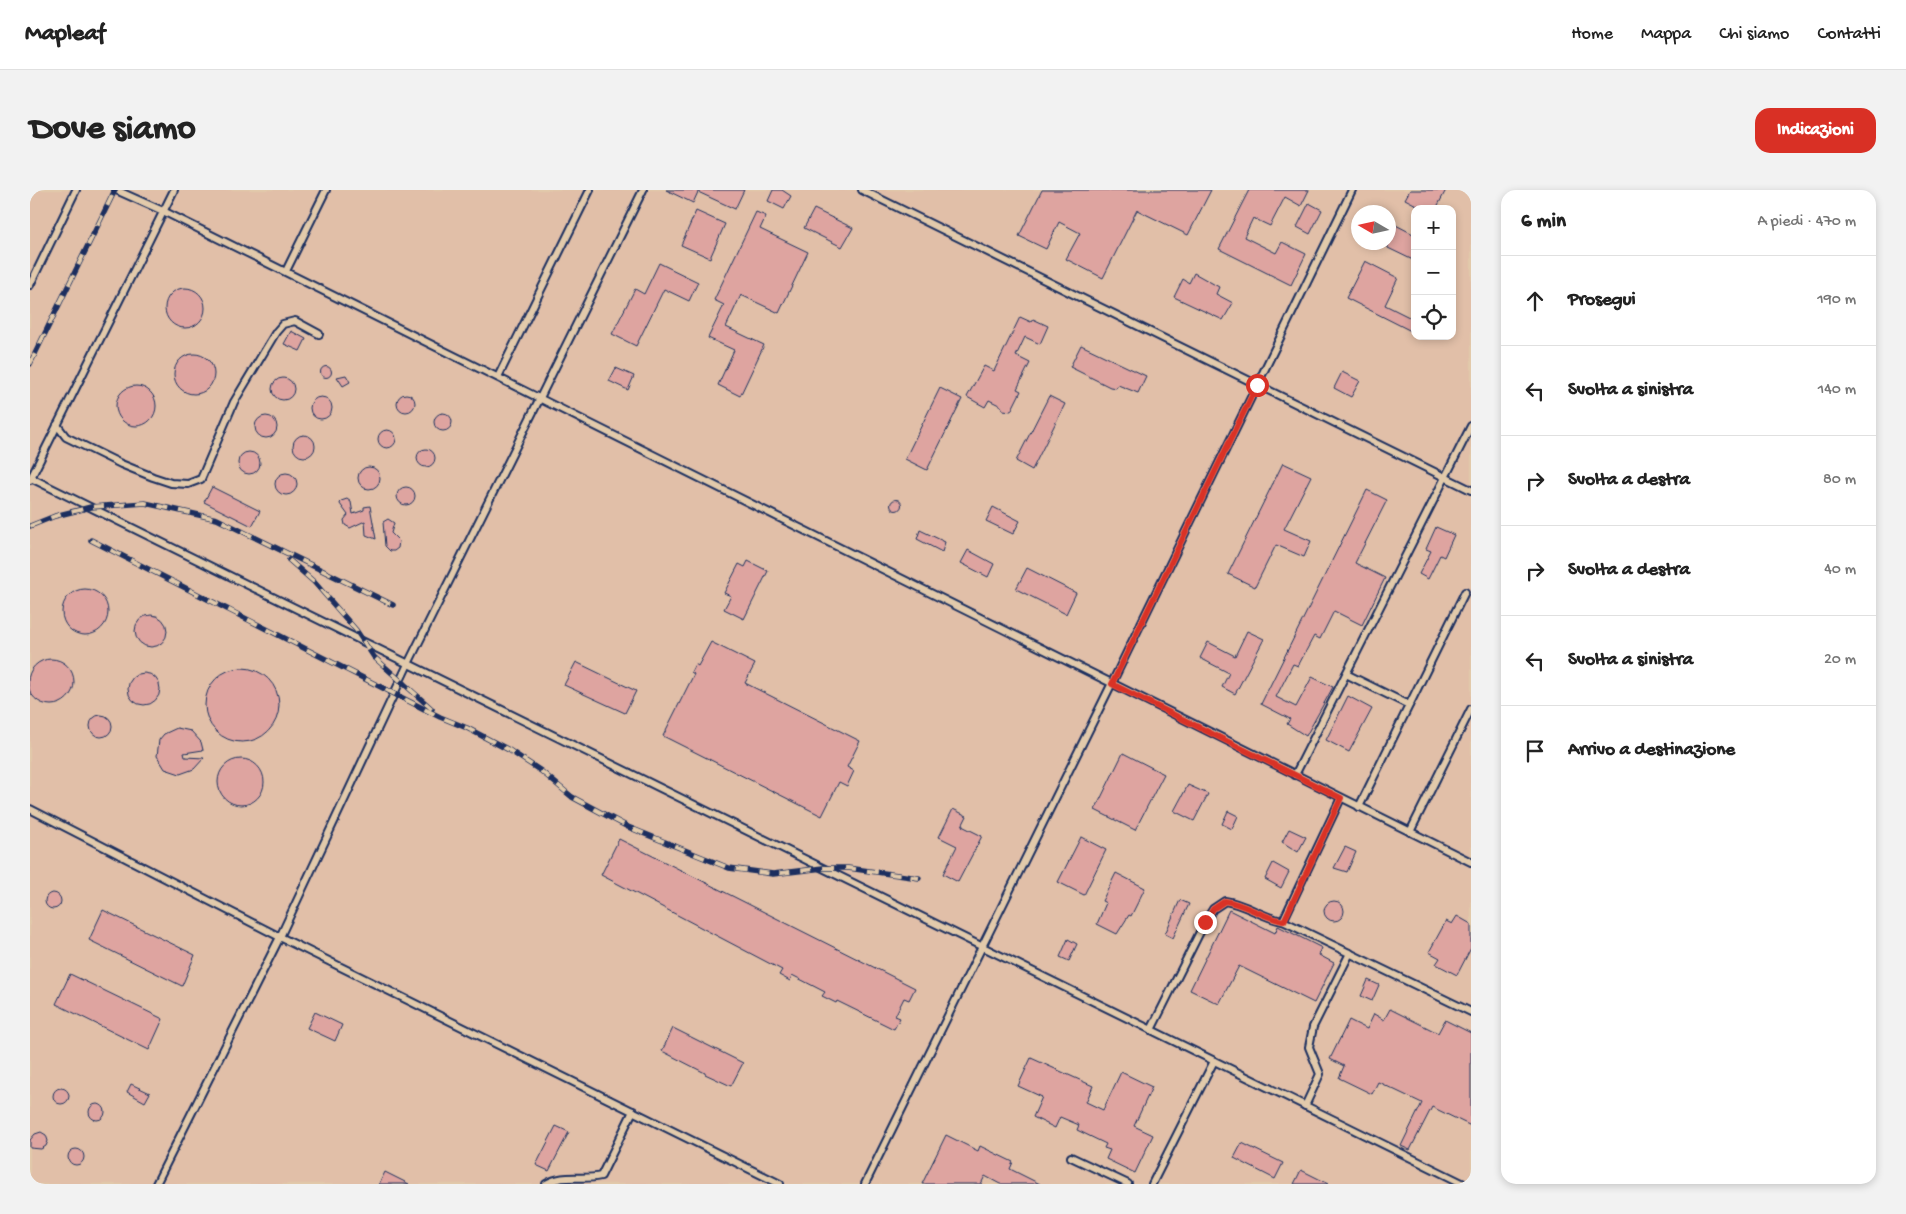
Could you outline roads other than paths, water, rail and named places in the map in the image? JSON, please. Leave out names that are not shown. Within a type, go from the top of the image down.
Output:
[{"type":"lane","points":[[30,285],[76,190]]},
{"type":"lane","points":[[116,190],[163,211],[539,397],[1471,862]]},
{"type":"lane","points":[[174,190],[31,479],[1464,1184]]},
{"type":"lane","points":[[286,272],[326,190]]},
{"type":"lane","points":[[498,377],[590,190]]},
{"type":"lane","points":[[156,1184],[280,937],[408,664],[643,190]]},
{"type":"lane","points":[[862,190],[1471,490]]},
{"type":"lane","points":[[864,1184],[1112,684],[1352,190]]},
{"type":"lane","points":[[57,425],[66,437],[121,464],[171,483],[188,484],[201,479],[234,402],[276,332],[283,324],[295,321],[319,334]]},
{"type":"lane","points":[[1295,775],[1471,426]]},
{"type":"lane","points":[[1359,807],[1465,592]]},
{"type":"lane","points":[[1346,674],[1409,705]]},
{"type":"lane","points":[[1410,832],[1471,709]]},
{"type":"lane","points":[[1284,921],[1341,798]]},
{"type":"lane","points":[[30,809],[280,937],[780,1184]]},
{"type":"lane","points":[[1151,1030],[1213,909],[1225,901],[1236,902],[1273,919],[1284,921],[1471,1012]]},
{"type":"lane","points":[[1305,1106],[1320,1074],[1309,1047],[1313,1027],[1350,953]]},
{"type":"lane","points":[[1152,1184],[1214,1061]]},
{"type":"lane","points":[[546,1184],[552,1180],[571,1176],[588,1179],[601,1176],[633,1111]]},
{"type":"lane","points":[[1071,1157],[1128,1184]]},
{"type":"railway","points":[[30,364],[115,190]]},
{"type":"railway","points":[[30,526],[55,516],[91,507],[145,503],[217,519],[393,605]]},
{"type":"railway","points":[[91,540],[509,750],[541,771],[572,797],[628,827],[729,868],[773,874],[823,868],[848,868],[919,878]]},
{"type":"railway","points":[[289,560],[314,582],[356,630],[374,657],[432,709]]}]
